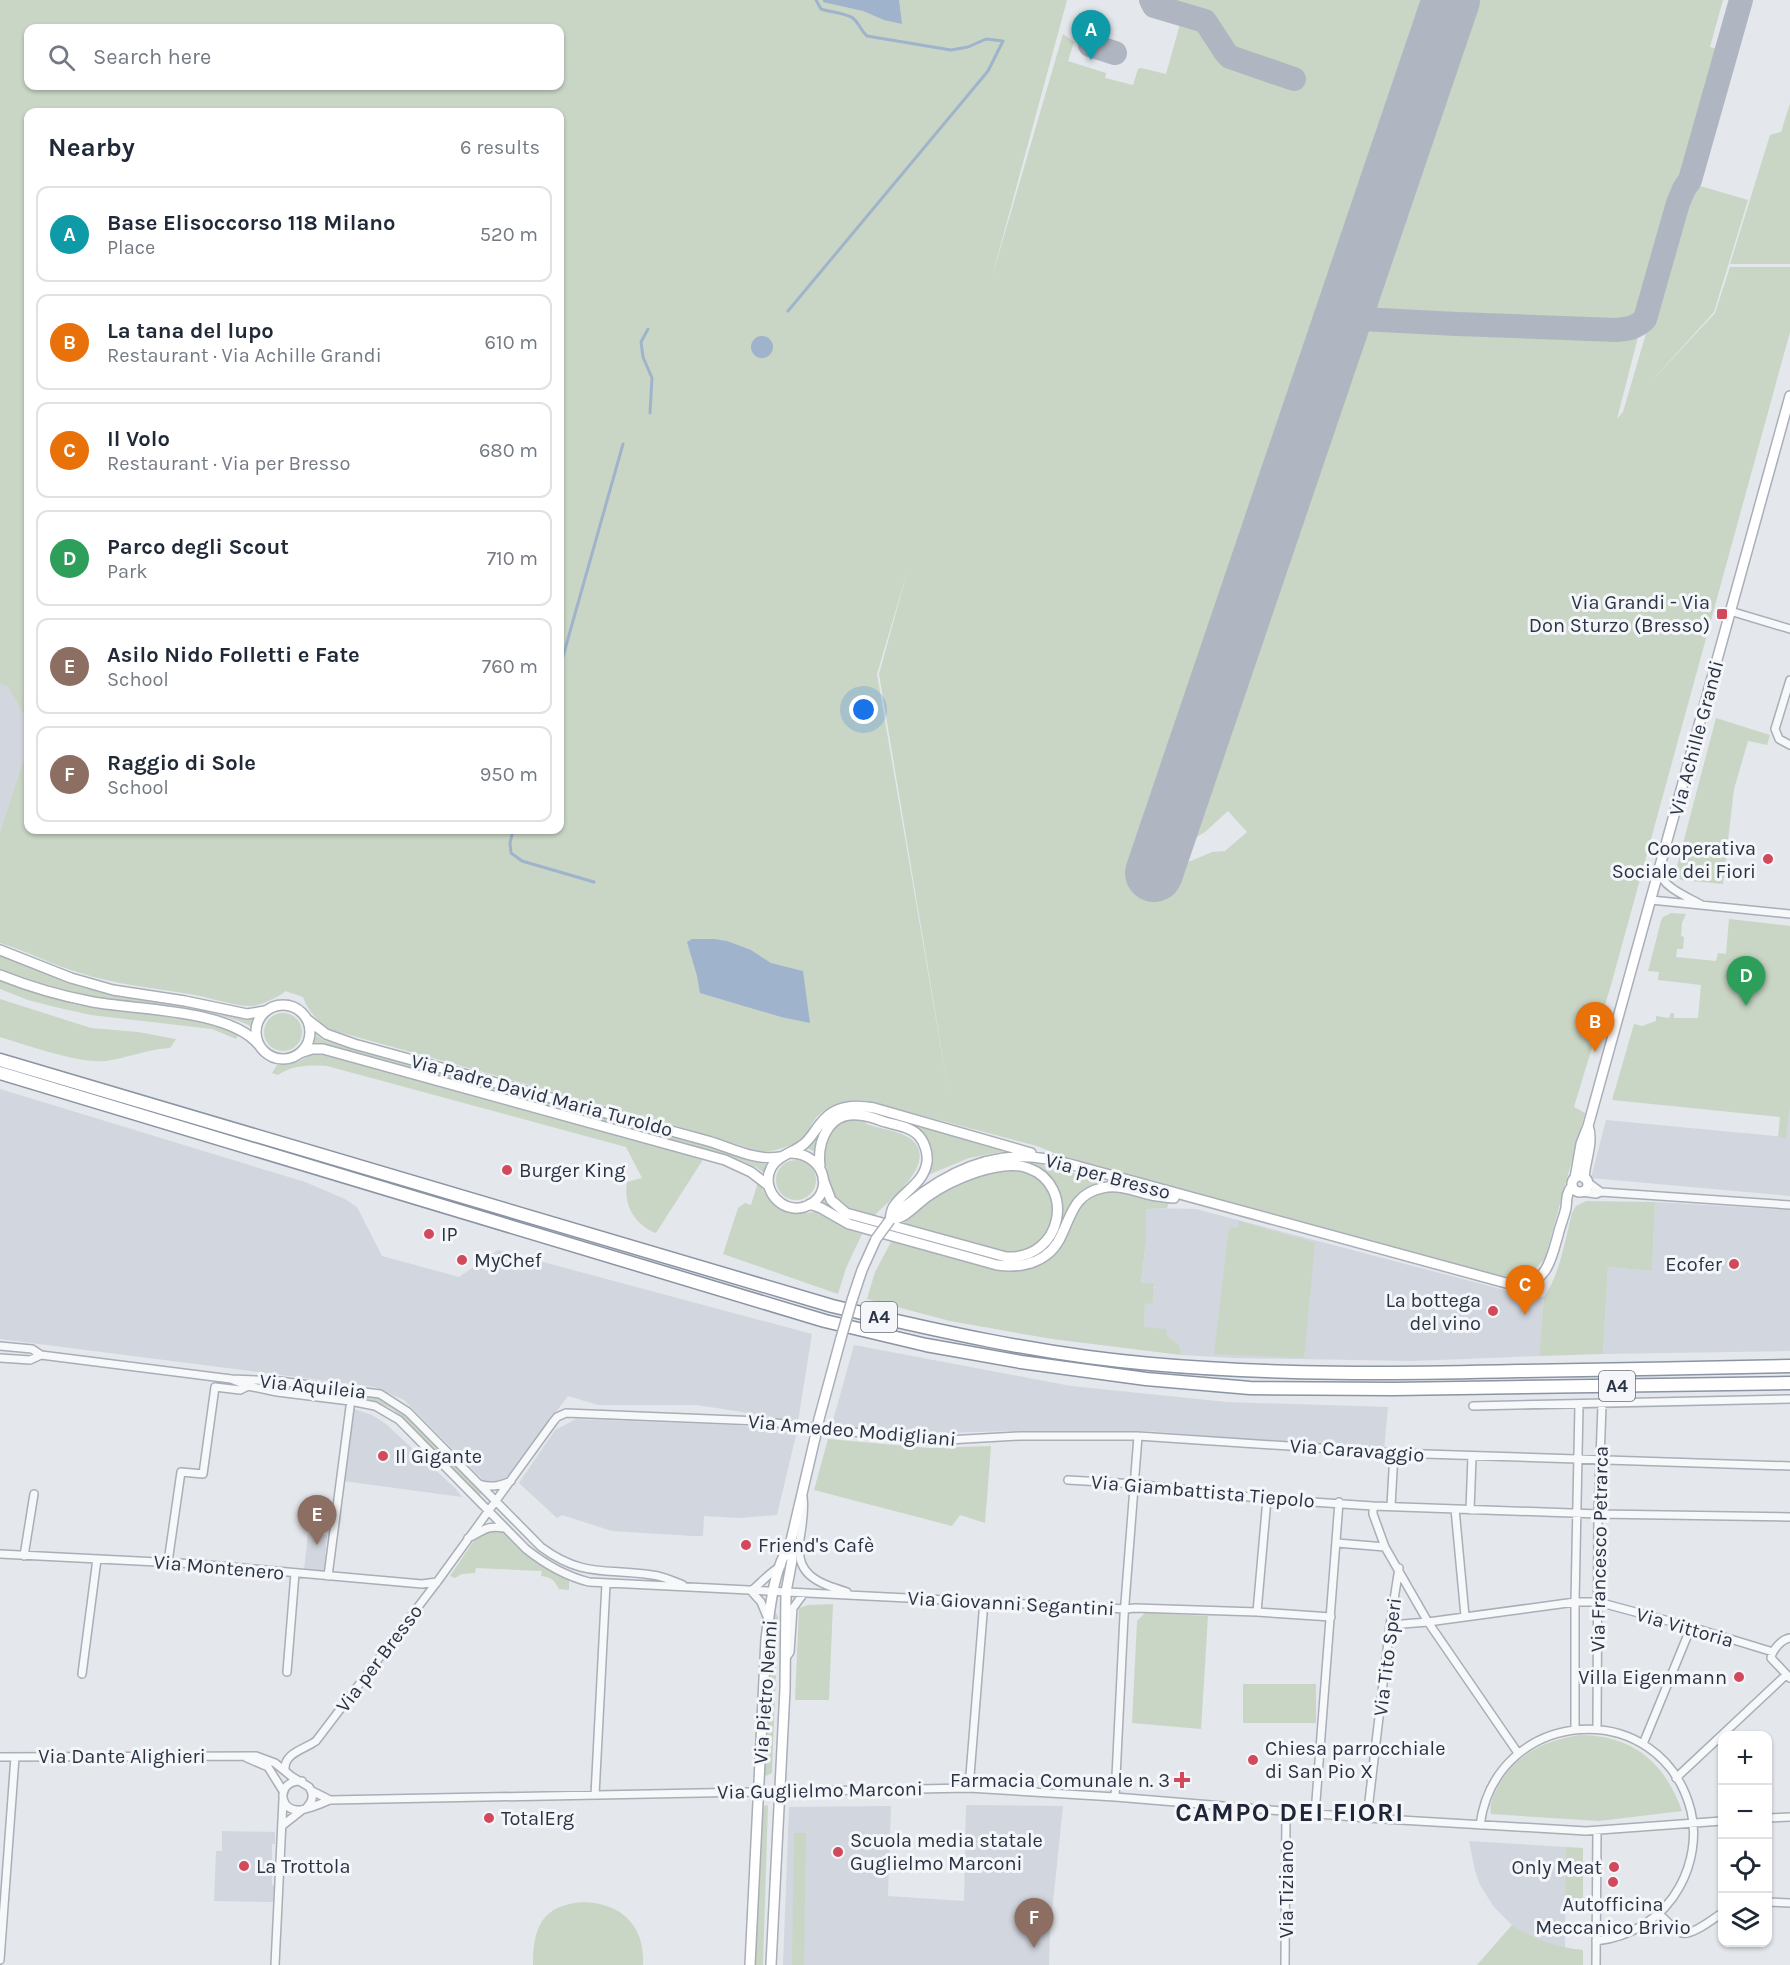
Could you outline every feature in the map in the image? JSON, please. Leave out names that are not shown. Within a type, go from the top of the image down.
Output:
[{"type":"highway","name":"A4","points":[[0,1060],[822,1303],[929,1329],[1024,1347],[1148,1364],[1244,1371],[1393,1374],[1790,1366]]},
{"type":"highway","name":"A4","points":[[0,1073],[825,1321],[926,1345],[1021,1362],[1146,1379],[1250,1388],[1414,1389],[1790,1383]]},
{"type":"street","name":"Via Achille Grandi","points":[[1580,1184],[1591,1134],[1588,1126],[1591,1114],[1790,396]]},
{"type":"street","points":[[1730,611],[1790,629]]},
{"type":"street","points":[[1790,680],[1775,729],[1779,739],[1790,745]]},
{"type":"street","points":[[1659,871],[1661,877],[1669,885],[1704,906]]},
{"type":"street","points":[[1650,900],[1790,915]]},
{"type":"street","points":[[0,950],[71,978],[113,990],[185,1001],[247,1014],[287,1005],[299,1009],[308,1020],[311,1035],[307,1045],[300,1053],[290,1058],[279,1059],[269,1055],[255,1039],[240,1029],[212,1019],[59,995],[0,975]]},
{"type":"street","points":[[259,1045],[256,1030],[259,1019],[265,1011]]},
{"type":"street","name":"Via Padre David Maria Turoldo","points":[[308,1020],[326,1034],[354,1044],[708,1141],[756,1157],[765,1159],[780,1157]]},
{"type":"street","name":"Via Padre David Maria Turoldo","points":[[300,1053],[312,1049],[323,1049],[725,1160],[751,1172],[769,1186]]},
{"type":"street","points":[[823,1179],[821,1191],[810,1204],[798,1208],[785,1206],[775,1198],[769,1186],[769,1172],[780,1157],[791,1153],[810,1139],[827,1115],[835,1110],[855,1105],[874,1108],[1051,1159]]},
{"type":"street","points":[[849,1115],[858,1115],[906,1128],[918,1134],[925,1146],[927,1154],[925,1170],[921,1178],[892,1208],[890,1220],[902,1218],[929,1195],[974,1173],[1008,1166],[1028,1167],[1042,1178],[1053,1192],[1058,1212],[1057,1220],[1050,1238],[1038,1250],[1024,1256],[1006,1257],[846,1213],[831,1200],[823,1179],[819,1153],[826,1131],[832,1123],[849,1115]]},
{"type":"street","points":[[791,1153],[801,1153],[810,1157],[821,1168]]},
{"type":"street","name":"Via per Bresso","points":[[773,1591],[783,1555],[790,1545],[819,1419],[862,1270],[876,1239],[890,1220],[913,1198],[943,1179],[992,1160],[1017,1156],[1051,1159],[1517,1286],[1531,1283],[1548,1267],[1566,1205],[1580,1184]]},
{"type":"street","points":[[1580,1184],[1596,1194],[1601,1192]]},
{"type":"street","points":[[1580,1184],[1601,1192],[1790,1205]]},
{"type":"street","points":[[810,1204],[849,1224],[997,1265],[1016,1267],[1037,1261],[1053,1248],[1074,1207],[1089,1193],[1097,1190],[1112,1186],[1154,1196],[1201,1200]]},
{"type":"street","name":"Via Aquileia","points":[[0,1346],[32,1349],[41,1355],[231,1379],[279,1381],[380,1394],[408,1412],[496,1502]]},
{"type":"street","name":"Via Aquileia","points":[[0,1358],[30,1360],[41,1355]]},
{"type":"street","name":"Via Aquileia","points":[[231,1379],[248,1386],[277,1392],[375,1406],[399,1420],[488,1511]]},
{"type":"street","points":[[168,1562],[181,1472],[203,1474],[215,1387],[240,1390],[248,1386]]},
{"type":"street","points":[[1473,1406],[1790,1400]]},
{"type":"street","name":"Via Francesco Petrarca","points":[[1575,1729],[1579,1405]]},
{"type":"street","name":"Via Francesco Petrarca","points":[[1597,1729],[1598,1514],[1602,1405]]},
{"type":"street","points":[[328,1576],[350,1407]]},
{"type":"street","name":"Via per Bresso","points":[[285,1769],[286,1759],[316,1741],[437,1582],[553,1422],[557,1417],[566,1413]]},
{"type":"street","name":"Via Amedeo Modigliani","points":[[566,1413],[759,1421],[930,1441],[1020,1436],[1138,1436]]},
{"type":"street","points":[[1115,1797],[1138,1436]]},
{"type":"street","name":"Via Caravaggio","points":[[1138,1436],[1472,1457],[1790,1466]]},
{"type":"street","points":[[1391,1506],[1394,1453]]},
{"type":"street","points":[[1470,1510],[1472,1457]]},
{"type":"street","name":"Via Giambattista Tiepolo","points":[[1068,1480],[1136,1484],[1372,1506],[1598,1514],[1790,1517]]},
{"type":"street","points":[[478,1484],[499,1486],[511,1481]]},
{"type":"street","name":"Via per Bresso","points":[[803,1492],[805,1512],[799,1542],[801,1562],[806,1574],[824,1584],[858,1595]]},
{"type":"street","points":[[24,1556],[34,1494]]},
{"type":"street","points":[[1257,1612],[1267,1498]]},
{"type":"street","name":"Via Giovanni Segantini","points":[[496,1502],[541,1547],[565,1562],[589,1569],[652,1575],[691,1588]]},
{"type":"street","points":[[1315,1814],[1339,1502]]},
{"type":"street","points":[[1372,1506],[1385,1547],[1428,1622],[1518,1753]]},
{"type":"street","points":[[1455,1509],[1466,1616]]},
{"type":"street","name":"Via Giovanni Segantini","points":[[488,1511],[543,1563],[574,1578],[606,1584],[984,1601],[1126,1610],[1135,1608],[1257,1612],[1331,1617]]},
{"type":"street","points":[[468,1538],[478,1534],[486,1527],[506,1528]]},
{"type":"street","points":[[1337,1543],[1385,1547]]},
{"type":"street","name":"Via per Bresso","points":[[786,1592],[792,1560],[790,1545]]},
{"type":"street","name":"Via Montenero","points":[[0,1554],[168,1562],[422,1584],[437,1582]]},
{"type":"street","points":[[82,1674],[98,1559]]},
{"type":"street","name":"Via per Bresso","points":[[751,1591],[781,1566]]},
{"type":"street","name":"Via Tito Speri","points":[[1367,1818],[1399,1568]]},
{"type":"street","points":[[287,1672],[295,1573]]},
{"type":"street","points":[[595,1795],[606,1584]]},
{"type":"street","points":[[751,1591],[761,1602],[769,1621]]},
{"type":"street","name":"Via Pietro Nenni","points":[[750,1965],[765,1639],[773,1591]]},
{"type":"street","name":"Via Pietro Nenni","points":[[771,1965],[786,1592]]},
{"type":"street","points":[[785,1660],[790,1652],[793,1608],[804,1593]]},
{"type":"street","points":[[969,1788],[984,1601]]},
{"type":"street","name":"Via Vittoria","points":[[1390,1625],[1575,1602],[1598,1602],[1773,1652]]},
{"type":"street","points":[[1642,1744],[1691,1627]]},
{"type":"street","points":[[1676,1778],[1788,1677],[1773,1661],[1773,1652],[1784,1640],[1790,1638]]},
{"type":"street","points":[[1480,1825],[1484,1805],[1500,1771],[1518,1753],[1545,1737],[1575,1729],[1597,1729],[1618,1733],[1642,1744],[1662,1760],[1686,1796],[1693,1823],[1693,1848],[1688,1870],[1677,1893],[1649,1922],[1617,1938],[1596,1941]]},
{"type":"street","name":"Via Dante Alighieri","points":[[0,1757],[256,1756],[268,1758],[285,1769],[291,1776],[302,1781]]},
{"type":"street","points":[[0,1960],[2,1895],[15,1757]]},
{"type":"street","name":"Via Dante Alighieri","points":[[244,1757],[268,1767],[283,1791]]},
{"type":"street","points":[[275,1965],[283,1791],[288,1784],[302,1781],[312,1791],[312,1800],[283,1825]]},
{"type":"street","name":"Via Guglielmo Marconi","points":[[305,1808],[330,1800],[969,1788],[1480,1825],[1597,1830],[1718,1821]]},
{"type":"street","name":"Via Guglielmo Marconi","points":[[312,1791],[330,1800]]},
{"type":"street","points":[[283,1800],[289,1808],[298,1810],[305,1808]]},
{"type":"street","name":"Via Tiziano","points":[[1285,1965],[1286,1812]]},
{"type":"street","points":[[1772,1818],[1790,1817]]},
{"type":"street","points":[[1596,1965],[1597,1830]]},
{"type":"street","points":[[1772,1902],[1790,1903]]},
{"type":"street","points":[[1659,1914],[1678,1931],[1685,1934],[1718,1916]]},
{"type":"shaded area","points":[[0,683],[8,687],[24,715],[24,756],[0,832]]},
{"type":"shaded area","points":[[0,1089],[305,1182],[345,1199],[357,1207],[382,1256],[459,1277],[498,1250],[812,1334],[798,1421],[697,1405],[598,1405],[568,1396],[507,1477],[499,1482],[487,1484],[404,1400],[374,1387],[0,1339]]},
{"type":"shaded area","points":[[1790,1107],[1790,1196],[1591,1178],[1606,1120],[1786,1137]]},
{"type":"shaded area","points":[[1655,1202],[1790,1210],[1790,1351],[1603,1354],[1608,1267],[1652,1271]]},
{"type":"shaded area","points":[[1146,1208],[1196,1209],[1516,1293],[1544,1297],[1539,1356],[1413,1361],[1181,1355],[1180,1346],[1167,1335],[1144,1328],[1145,1303],[1155,1287],[1154,1284],[1141,1284],[1146,1241]]},
{"type":"shaded area","points":[[854,1345],[1071,1386],[1227,1402],[1388,1407],[1384,1450],[1147,1431],[914,1434],[832,1424]]},
{"type":"shaded area","points":[[354,1409],[372,1415],[386,1424],[462,1497],[343,1481]]},
{"type":"shaded area","points":[[576,1419],[733,1425],[797,1431],[777,1515],[739,1518],[704,1516],[703,1536],[612,1531],[562,1515],[557,1518],[519,1483],[555,1430]]},
{"type":"shaded area","points":[[308,1533],[327,1535],[324,1572],[304,1570]]},
{"type":"shaded area","points":[[966,1805],[1063,1806],[1050,1931],[1049,1965],[783,1965],[789,1807],[891,1806],[888,1896],[964,1901]]},
{"type":"shaded area","name":"La Trottola","points":[[222,1831],[275,1832],[275,1844],[272,1844],[274,1902],[214,1901],[216,1851],[222,1851]]},
{"type":"shaded area","points":[[1469,1841],[1566,1847],[1565,1948],[1522,1932],[1494,1907],[1480,1885]]},
{"type":"green space","points":[[0,0],[1067,0],[992,277],[1063,34],[1074,42],[1068,61],[1106,73],[1105,78],[1133,85],[1138,69],[1141,68],[1166,74],[1180,24],[1185,20],[1188,10],[1163,2],[1164,0],[1430,0],[1138,859],[1136,867],[1174,880],[1179,866],[1212,852],[1225,851],[1247,832],[1228,811],[1205,832],[1187,843],[1362,325],[1638,337],[1617,419],[1623,412],[1690,183],[1748,200],[1714,312],[1648,385],[1715,313],[1730,267],[1790,267],[1790,332],[1611,985],[1574,1107],[1585,1113],[1545,1258],[1533,1271],[1523,1276],[1512,1278],[1495,1276],[1062,1156],[1037,1146],[864,1100],[842,1102],[829,1107],[818,1116],[799,1141],[762,1152],[674,1125],[335,1031],[325,1026],[316,1017],[303,997],[285,991],[275,998],[253,1006],[239,1005],[92,976],[67,969],[0,943],[0,832],[24,756],[24,834],[564,834],[564,108],[24,108],[24,715],[8,687],[0,683]],"holes":[[[908,569],[879,674],[950,1101],[877,674]]]},
{"type":"green space","points":[[1473,0],[1723,0],[1710,47],[1719,49],[1641,317],[1633,323],[1592,326],[1410,318],[1410,314],[1367,311]]},
{"type":"green space","points":[[1790,103],[1790,264],[1730,264],[1770,135],[1781,132]]},
{"type":"green space","points":[[1716,718],[1770,735],[1767,745],[1748,741],[1734,789],[1723,884],[1681,880],[1676,870]]},
{"type":"green space","points":[[1671,913],[1686,914],[1682,923],[1683,949],[1677,949],[1676,957],[1716,961],[1718,953],[1726,954],[1729,919],[1790,926],[1790,1107],[1786,1138],[1778,1137],[1780,1117],[1612,1100],[1634,1024],[1642,1026],[1656,1021],[1656,1016],[1669,1018],[1671,1013],[1674,1013],[1674,1018],[1698,1018],[1701,985],[1658,980],[1659,972],[1648,971],[1661,921],[1663,917]]},
{"type":"green space","points":[[0,955],[80,987],[124,997],[183,1005],[255,1019],[252,1027],[216,1014],[196,1010],[112,1001],[69,993],[0,970]]},
{"type":"green space","points":[[0,979],[75,1005],[187,1019],[239,1033],[236,1039],[212,1029],[91,1015],[55,1007],[0,989]]},
{"type":"green space","points":[[0,999],[91,1028],[138,1032],[176,1039],[170,1048],[106,1061],[68,1057],[0,1037]]},
{"type":"green space","points":[[283,1013],[290,1014],[296,1019],[301,1025],[301,1039],[296,1045],[290,1050],[283,1051],[276,1050],[270,1045],[265,1039],[264,1032],[265,1025],[270,1019],[276,1014]]},
{"type":"green space","points":[[316,1035],[323,1040],[701,1143],[752,1162],[766,1164],[764,1173],[738,1159],[680,1142],[337,1048],[314,1045]]},
{"type":"green space","points":[[312,1055],[323,1055],[704,1158],[656,1233],[642,1225],[629,1206],[627,1182],[642,1178],[626,1147],[327,1066],[301,1066],[278,1075],[272,1073],[277,1065],[295,1063]]},
{"type":"green space","points":[[851,1108],[881,1112],[1011,1150],[969,1158],[928,1175],[931,1150],[922,1132],[904,1121],[862,1110],[844,1112],[830,1122],[821,1136],[817,1153],[805,1147],[834,1116]]},
{"type":"green space","points":[[850,1119],[864,1120],[867,1124],[908,1137],[917,1146],[920,1157],[917,1168],[910,1179],[874,1216],[844,1206],[837,1200],[831,1189],[824,1159],[824,1146],[833,1130]]},
{"type":"green space","points":[[796,1160],[810,1166],[816,1180],[810,1194],[796,1200],[782,1194],[776,1180],[782,1166]]},
{"type":"green space","points":[[1034,1163],[1112,1183],[1069,1207],[1053,1243],[1035,1258],[1024,1260],[1041,1251],[1058,1231],[1062,1215],[1055,1189]]},
{"type":"green space","points":[[1007,1169],[1023,1171],[1036,1176],[1047,1188],[1052,1198],[1054,1214],[1051,1228],[1034,1248],[1011,1254],[914,1229],[915,1227],[904,1223],[914,1212],[951,1187],[978,1176]]},
{"type":"green space","points":[[758,1182],[767,1197],[779,1209],[795,1214],[816,1212],[849,1230],[862,1234],[846,1268],[838,1294],[723,1254],[738,1208],[745,1203],[751,1205]]},
{"type":"green space","points":[[1110,1190],[1169,1202],[1167,1208],[1146,1209],[1146,1241],[1141,1283],[1155,1284],[1153,1303],[1145,1304],[1144,1327],[1166,1329],[1167,1335],[1180,1346],[1181,1355],[1052,1339],[950,1321],[867,1299],[875,1272],[891,1242],[904,1243],[996,1268],[1027,1269],[1038,1264],[1076,1210],[1088,1198]]},
{"type":"green space","points":[[825,1196],[844,1216],[1003,1261],[1023,1260],[1007,1263],[848,1221],[818,1205]]},
{"type":"green space","points":[[1586,1201],[1655,1202],[1652,1271],[1608,1267],[1603,1354],[1539,1356],[1544,1297],[1558,1267],[1572,1213],[1576,1206]]},
{"type":"green space","points":[[1239,1221],[1315,1243],[1304,1358],[1214,1354],[1229,1227],[1238,1228]]},
{"type":"green space","points":[[282,1384],[361,1393],[394,1406],[408,1417],[482,1493],[479,1495],[394,1410],[354,1396],[282,1388]]},
{"type":"green space","points":[[828,1439],[929,1448],[991,1446],[985,1523],[960,1515],[952,1526],[814,1490]]},
{"type":"green space","points":[[485,1530],[500,1530],[505,1533],[540,1565],[569,1580],[569,1590],[559,1589],[552,1580],[541,1576],[542,1571],[476,1568],[475,1573],[462,1574],[455,1578],[450,1576],[477,1536]]},
{"type":"green space","points":[[833,1604],[829,1700],[795,1700],[799,1608],[808,1605]]},
{"type":"green space","points":[[776,1613],[778,1617],[772,1773],[766,1776],[763,1772],[770,1630],[772,1616]]},
{"type":"green space","points":[[1145,1613],[1208,1616],[1201,1729],[1132,1723],[1137,1621]]},
{"type":"green space","points":[[1243,1684],[1316,1684],[1316,1723],[1243,1723]]},
{"type":"green space","points":[[1580,1735],[1616,1740],[1644,1755],[1666,1779],[1682,1811],[1599,1821],[1491,1814],[1491,1804],[1497,1788],[1512,1766],[1543,1745]]},
{"type":"green space","points":[[768,1805],[763,1965],[756,1965],[754,1953],[762,1815],[764,1806]]},
{"type":"green space","points":[[794,1833],[806,1833],[804,1965],[792,1965]]},
{"type":"green space","points":[[1566,1847],[1583,1848],[1583,1906],[1565,1906]]},
{"type":"green space","points":[[583,1902],[609,1907],[628,1919],[640,1939],[643,1965],[533,1965],[535,1940],[543,1920],[558,1908]]},
{"type":"green space","points":[[1512,1925],[1546,1942],[1583,1950],[1583,1965],[1477,1965]]},
{"type":"water","points":[[823,0],[899,0],[902,24],[884,20],[863,11],[823,2]]},
{"type":"water","points":[[762,336],[770,339],[773,347],[770,355],[762,358],[754,355],[751,347],[754,339]]},
{"type":"water","points":[[692,939],[727,941],[751,950],[771,963],[803,971],[810,1023],[781,1017],[700,993],[687,942]]},
{"type":"waterway","points":[[788,311],[988,71],[1003,41],[986,39],[968,47],[951,50],[867,36],[853,18],[821,9],[816,0]]},
{"type":"waterway","points":[[648,329],[641,342],[643,357],[652,378],[650,413]]},
{"type":"waterway","points":[[564,653],[623,444]]},
{"type":"waterway","points":[[512,834],[511,853],[522,861],[594,882]]},
{"type":"taxiway","points":[[1151,0],[1154,6],[1205,21],[1230,57],[1294,79]]},
{"type":"taxiway","points":[[1343,318],[1616,330],[1632,328],[1642,322],[1645,319],[1678,203],[1690,180],[1741,0]]},
{"type":"taxiway","points":[[1090,45],[1115,53]]},
{"type":"runway","points":[[1154,873],[1451,0]]},
{"type":"place","name":"Base Elisoccorso 118 Milano","points":[[1091,60]]},
{"type":"place","name":"Via Grandi - Via Don Sturzo (Bresso)","points":[[1722,614]]},
{"type":"place","name":"Cooperativa Sociale dei Fiori","points":[[1768,859]]},
{"type":"place","name":"Parco degli Scout","points":[[1746,1006]]},
{"type":"place","name":"La tana del lupo","points":[[1595,1052]]},
{"type":"place","name":"Burger King","points":[[507,1170]]},
{"type":"place","name":"IP","points":[[429,1234]]},
{"type":"place","name":"MyChef","points":[[462,1260]]},
{"type":"place","name":"Ecofer","points":[[1734,1264]]},
{"type":"place","name":"La bottega del vino","points":[[1493,1311]]},
{"type":"place","name":"Il Volo","points":[[1525,1315]]},
{"type":"place","name":"Il Gigante","points":[[383,1456]]},
{"type":"place","name":"Asilo Nido Folletti e Fate","points":[[317,1545]]},
{"type":"place","name":"Friend's Cafè","points":[[746,1545]]},
{"type":"place","name":"Villa Eigenmann","points":[[1739,1677]]},
{"type":"place","name":"Chiesa parrocchiale di San Pio X","points":[[1253,1760]]},
{"type":"place","name":"Farmacia Comunale n. 3","points":[[1182,1780]]},
{"type":"place","name":"TotalErg","points":[[489,1818]]},
{"type":"place","name":"Scuola media statale Guglielmo Marconi","points":[[838,1852]]},
{"type":"place","name":"La Trottola","points":[[244,1866]]},
{"type":"place","name":"Only Meat","points":[[1614,1867]]},
{"type":"place","name":"Autofficina Meccanico Brivio","points":[[1613,1882]]},
{"type":"place","name":"Raggio di Sole","points":[[1034,1948]]},
{"type":"district","name":"CAMPO DEI FIORI","points":[[1290,1812]]}]
